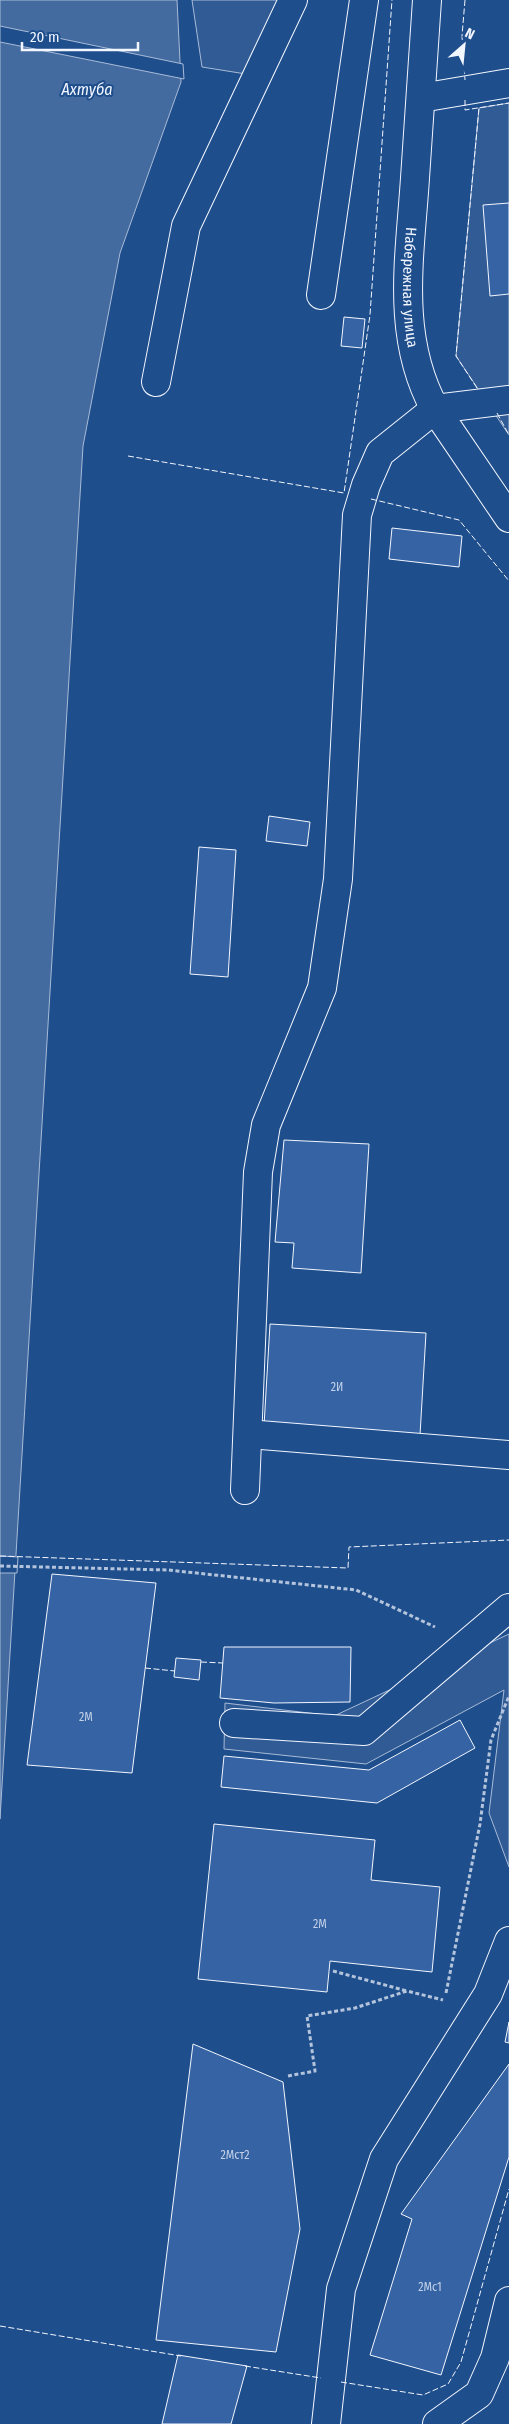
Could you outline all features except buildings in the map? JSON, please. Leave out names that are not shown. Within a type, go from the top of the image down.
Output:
[{"type":"street","points":[[156,382],[186,226],[293,0]]},
{"type":"street","points":[[321,295],[364,0]]},
{"type":"street","name":"Набережная улица","points":[[427,0],[407,301],[412,353],[424,390],[435,409],[509,518]]},
{"type":"street","points":[[421,98],[509,83]]},
{"type":"street","points":[[245,1490],[258,1172],[266,1125],[322,988],[338,879],[357,516],[366,485],[380,453],[435,409],[509,400]]},
{"type":"street","points":[[248,1434],[509,1455]]},
{"type":"street","points":[[234,1723],[364,1731],[509,1608]]},
{"type":"street","points":[[326,2424],[341,2289],[384,2159],[488,1994],[509,1941]]},
{"type":"street","points":[[437,2424],[479,2394],[495,2358],[509,2301]]},
{"type":"path","points":[[0,1566],[168,1570],[356,1590],[468,1643]]},
{"type":"path","points":[[333,1971],[444,2001],[480,1824],[491,1740],[509,1696]]},
{"type":"path","points":[[288,2076],[315,2071],[307,2016],[355,2008],[407,1991]]},
{"type":"shaded area","points":[[192,0],[280,0],[246,74],[202,67]]},
{"type":"shaded area","points":[[509,103],[509,435],[456,356],[479,108]]},
{"type":"shaded area","points":[[509,1634],[509,1867],[489,1813],[504,1690],[366,1764],[224,1749],[225,1703],[334,1716]]},
{"type":"water","name":"Ахтуба","points":[[0,0],[177,0],[181,82],[120,253],[83,446],[0,1819]]},
{"type":"pier","points":[[0,26],[183,64],[184,79],[0,42]]},
{"type":"pier","points":[[0,1556],[18,1557],[17,1573],[0,1573]]},
{"type":"fence","points":[[128,456],[344,493],[370,315],[392,0]]},
{"type":"fence","points":[[465,0],[462,36],[465,80]]},
{"type":"fence","points":[[465,100],[465,110],[509,103]]},
{"type":"fence","points":[[477,388],[456,356],[479,108]]},
{"type":"fence","points":[[497,413],[509,435]]},
{"type":"fence","points":[[371,499],[459,520],[509,581]]},
{"type":"fence","points":[[0,1556],[348,1568],[349,1547],[509,1540]]},
{"type":"fence","points":[[201,1662],[223,1663]]},
{"type":"fence","points":[[145,1668],[175,1671]]},
{"type":"fence","points":[[341,2382],[423,2395],[448,2384],[461,2362],[509,2189]]},
{"type":"fence","points":[[0,2326],[181,2356]]},
{"type":"fence","points":[[245,2366],[321,2378]]}]
